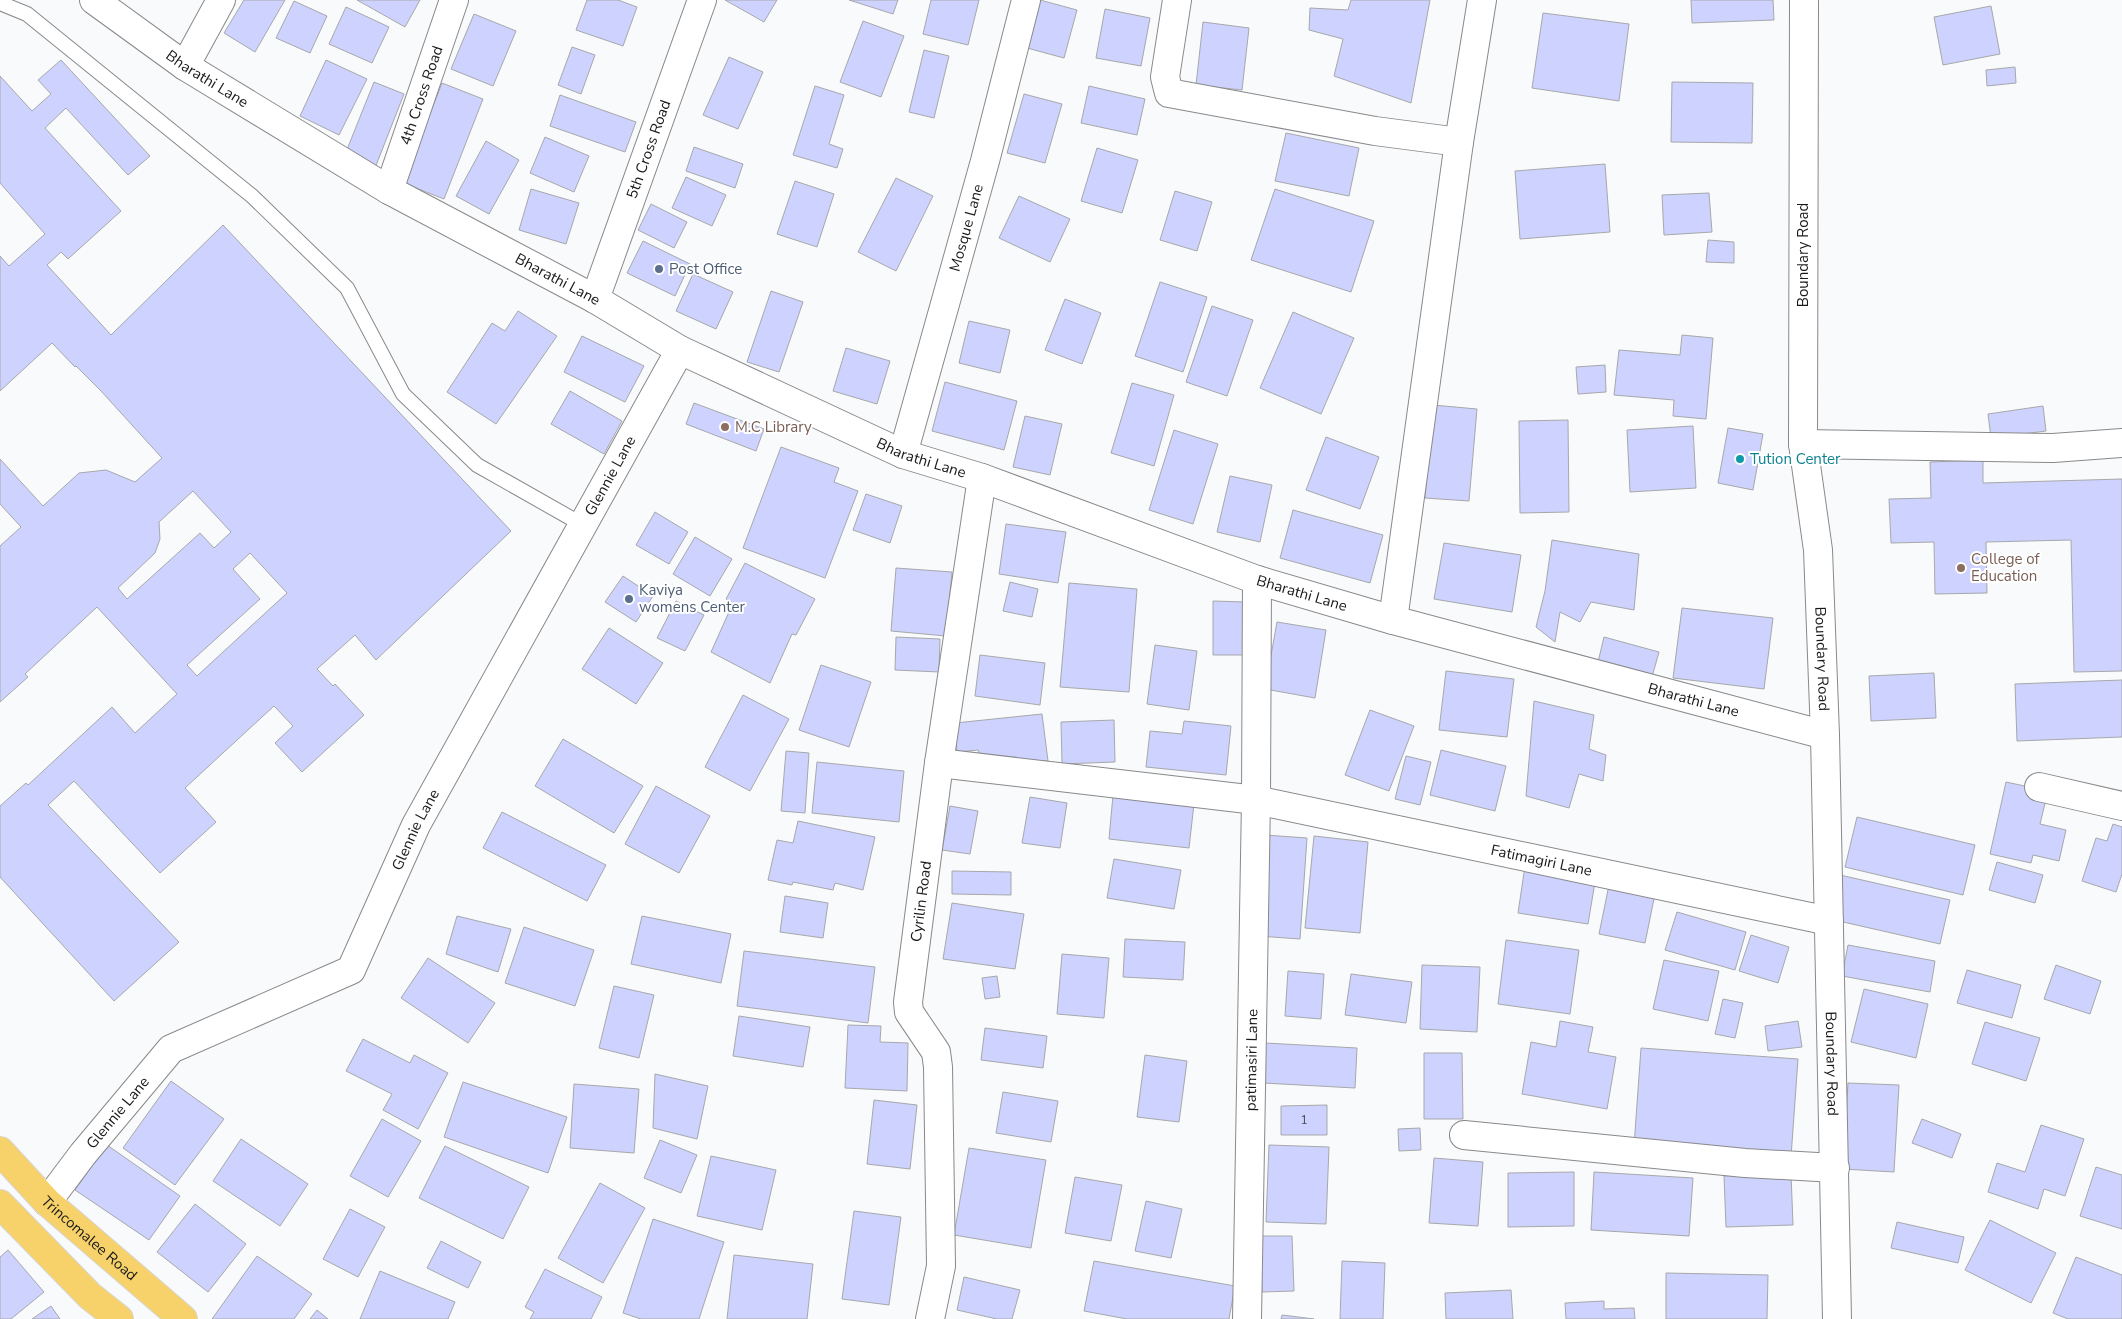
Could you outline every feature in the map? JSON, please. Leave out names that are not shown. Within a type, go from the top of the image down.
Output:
[{"type":"highway","name":"Trincomalee Road","points":[[0,1151],[47,1202],[183,1319]]},
{"type":"highway","points":[[0,1204],[90,1296],[119,1319]]},
{"type":"street","name":"Bharathi Lane","points":[[94,0],[185,66],[389,190],[596,298],[680,350],[903,454],[982,478],[1257,580],[1393,620],[1825,735]]},
{"type":"street","points":[[185,66],[221,0]]},
{"type":"street","name":"4th Cross Road","points":[[389,190],[454,0]]},
{"type":"street","name":"5th Cross Road","points":[[596,298],[702,0]]},
{"type":"street","name":"Mosque Lane","points":[[903,454],[986,161],[1026,0]]},
{"type":"street","points":[[1177,0],[1164,77],[1169,93],[1375,131],[1458,142]]},
{"type":"street","points":[[1393,620],[1458,142],[1482,0]]},
{"type":"street","name":"Boundary Road","points":[[1804,0],[1803,444],[1818,550],[1825,735],[1837,1319]]},
{"type":"street","name":"Glennie Lane","points":[[47,1202],[83,1154],[171,1049],[351,970],[416,825],[680,350]]},
{"type":"street","points":[[1803,444],[2053,448],[2122,443]]},
{"type":"street","name":"Cyrilin Road","points":[[930,1319],[941,1266],[938,1067],[936,1052],[909,1012],[908,1002],[939,763],[982,478]]},
{"type":"street","name":"patimasiri Lane","points":[[1247,1319],[1256,800],[1257,580]]},
{"type":"street","name":"Fatimagiri Lane","points":[[939,763],[1256,800],[1829,921]]},
{"type":"street","points":[[2039,787],[2122,806]]},
{"type":"street","points":[[1464,1135],[1745,1163],[1835,1168]]},
{"type":"lane","points":[[0,3],[27,14],[252,196],[347,288],[403,394],[477,465],[583,525]]},
{"type":"building","points":[[244,0],[285,0],[255,52],[224,33]]},
{"type":"building","points":[[357,0],[420,0],[405,27]]},
{"type":"building","points":[[587,0],[618,0],[637,7],[623,46],[576,30]]},
{"type":"building","points":[[725,0],[777,0],[764,22]]},
{"type":"building","points":[[849,0],[898,0],[893,14]]},
{"type":"building","points":[[931,0],[979,0],[968,45],[923,34]]},
{"type":"building","points":[[1040,0],[1077,10],[1064,58],[1027,48]]},
{"type":"building","points":[[1351,0],[1430,0],[1411,103],[1334,76],[1343,39],[1309,30],[1310,8],[1348,10]]},
{"type":"building","points":[[1691,0],[1773,0],[1774,20],[1692,23]]},
{"type":"building","points":[[294,1],[327,16],[310,53],[276,38]]},
{"type":"building","points":[[1991,6],[2000,54],[1943,65],[1934,17]]},
{"type":"building","points":[[346,7],[389,27],[372,63],[329,44]]},
{"type":"building","points":[[1105,9],[1150,18],[1141,66],[1096,58]]},
{"type":"building","points":[[1543,13],[1629,24],[1619,101],[1532,88]]},
{"type":"building","points":[[474,14],[516,31],[493,86],[451,69]]},
{"type":"building","points":[[863,21],[904,36],[881,97],[840,82]]},
{"type":"building","points":[[1203,22],[1249,28],[1242,90],[1196,85]]},
{"type":"building","points":[[572,47],[595,55],[581,94],[558,85]]},
{"type":"building","points":[[924,50],[949,56],[934,118],[909,112]]},
{"type":"building","points":[[729,57],[763,72],[738,129],[703,115]]},
{"type":"building","points":[[61,60],[150,156],[128,175],[66,108],[45,128],[121,211],[68,259],[61,252],[47,265],[111,335],[223,225],[511,531],[376,660],[355,635],[317,669],[333,686],[335,684],[364,715],[302,772],[275,743],[293,726],[274,706],[185,788],[216,822],[160,873],[74,781],[48,805],[179,942],[114,1001],[0,877],[0,806],[26,783],[28,785],[112,707],[135,733],[177,694],[97,607],[25,674],[28,677],[0,702],[0,546],[21,527],[0,504],[0,459],[43,506],[79,473],[106,470],[135,482],[162,458],[101,391],[52,343],[0,391],[0,256],[9,266],[45,234],[0,183],[0,76],[32,111],[51,94],[38,80]],"holes":[[[193,491],[231,532],[214,548],[200,533],[127,599],[118,588],[155,553],[160,539],[159,522]],[[250,553],[287,593],[197,676],[187,665],[260,599],[233,569]]]},
{"type":"building","points":[[326,60],[367,79],[339,135],[300,116]]},
{"type":"building","points":[[2015,67],[2016,83],[1987,86],[1986,70]]},
{"type":"building","points":[[374,82],[404,94],[375,168],[344,157]]},
{"type":"building","points":[[1672,82],[1753,83],[1752,143],[1671,142]]},
{"type":"building","points":[[442,83],[483,99],[444,199],[403,183]]},
{"type":"building","points":[[815,86],[844,95],[829,144],[843,149],[837,168],[793,155]]},
{"type":"building","points":[[1089,86],[1145,99],[1137,135],[1081,123]]},
{"type":"building","points":[[1024,94],[1062,104],[1045,163],[1007,153]]},
{"type":"building","points":[[560,95],[636,122],[625,152],[550,126]]},
{"type":"building","points":[[1286,133],[1359,148],[1349,196],[1275,181]]},
{"type":"building","points":[[545,137],[589,156],[574,192],[530,173]]},
{"type":"building","points":[[486,141],[519,160],[489,214],[456,196]]},
{"type":"building","points":[[694,147],[743,164],[735,188],[686,171]]},
{"type":"building","points":[[1097,148],[1138,160],[1122,213],[1081,201]]},
{"type":"building","points":[[1605,164],[1610,232],[1520,239],[1515,171]]},
{"type":"building","points":[[686,177],[726,195],[712,226],[672,208]]},
{"type":"building","points":[[896,178],[933,196],[896,271],[858,252]]},
{"type":"building","points":[[795,181],[834,194],[817,247],[777,234]]},
{"type":"building","points":[[531,189],[579,203],[566,244],[519,230]]},
{"type":"building","points":[[1275,189],[1374,221],[1351,292],[1251,260]]},
{"type":"building","points":[[1175,191],[1212,202],[1197,251],[1160,240]]},
{"type":"building","points":[[1709,193],[1712,232],[1664,235],[1662,195]]},
{"type":"building","points":[[1019,196],[1070,219],[1050,262],[999,238]]},
{"type":"building","points":[[651,204],[687,222],[674,248],[638,230]]},
{"type":"building","points":[[1708,240],[1734,242],[1734,263],[1706,262]]},
{"type":"building","name":"Post Office","points":[[643,241],[690,264],[675,296],[627,273]]},
{"type":"building","points":[[693,274],[733,292],[716,329],[676,311]]},
{"type":"building","points":[[1160,282],[1207,297],[1183,372],[1135,356]]},
{"type":"building","points":[[771,291],[803,302],[779,372],[747,362]]},
{"type":"building","points":[[1065,299],[1101,313],[1082,364],[1045,350]]},
{"type":"building","points":[[1212,306],[1253,320],[1227,396],[1186,382]]},
{"type":"building","points":[[518,311],[557,336],[496,424],[447,392],[492,323],[505,331]]},
{"type":"building","points":[[1293,312],[1354,338],[1321,414],[1260,388]]},
{"type":"building","points":[[969,321],[1010,330],[1000,373],[959,363]]},
{"type":"building","points":[[1682,335],[1713,338],[1706,419],[1673,416],[1674,400],[1614,395],[1619,350],[1680,355]]},
{"type":"building","points":[[582,336],[644,366],[625,402],[564,372]]},
{"type":"building","points":[[846,348],[890,361],[877,404],[833,391]]},
{"type":"building","points":[[1605,365],[1606,392],[1578,394],[1576,367]]},
{"type":"building","points":[[945,382],[1017,401],[1004,450],[932,431]]},
{"type":"building","points":[[1132,383],[1174,395],[1154,466],[1111,453]]},
{"type":"building","points":[[570,391],[622,421],[604,454],[551,424]]},
{"type":"building","name":"M.C Library","points":[[694,403],[764,429],[756,451],[686,424]]},
{"type":"building","points":[[1433,405],[1477,409],[1469,501],[1425,498]]},
{"type":"building","points":[[2043,406],[2046,431],[1991,438],[1988,414]]},
{"type":"building","points":[[1025,416],[1062,424],[1050,475],[1013,467]]},
{"type":"building","points":[[1568,420],[1569,512],[1520,513],[1519,421]]},
{"type":"building","points":[[1693,426],[1696,488],[1630,492],[1627,430]]},
{"type":"building","name":"Tution Center","points":[[1728,428],[1763,434],[1753,490],[1718,483]]},
{"type":"building","points":[[1174,430],[1218,444],[1193,524],[1149,510]]},
{"type":"building","points":[[1326,437],[1379,457],[1360,509],[1306,490]]},
{"type":"building","points":[[781,447],[839,468],[834,482],[858,491],[825,578],[743,548]]},
{"type":"building","name":"College of Education","points":[[1983,460],[1983,483],[2122,479],[2122,671],[2074,672],[2071,540],[1986,542],[1987,593],[1935,594],[1934,542],[1891,543],[1889,499],[1931,498],[1930,462]]},
{"type":"building","points":[[1230,476],[1272,485],[1260,542],[1217,532]]},
{"type":"building","points":[[866,494],[902,506],[890,543],[853,530]]},
{"type":"building","points":[[1293,510],[1383,535],[1370,583],[1280,558]]},
{"type":"building","points":[[655,512],[688,532],[669,564],[636,545]]},
{"type":"building","points":[[1006,524],[1066,532],[1058,583],[999,574]]},
{"type":"building","points":[[695,537],[732,559],[710,596],[673,574]]},
{"type":"building","points":[[1552,540],[1639,554],[1634,610],[1591,602],[1580,622],[1560,612],[1555,642],[1536,627],[1545,591]]},
{"type":"building","points":[[1444,543],[1521,555],[1512,612],[1434,599]]},
{"type":"building","points":[[745,563],[815,599],[796,635],[792,634],[770,683],[711,652],[733,603],[726,599]]},
{"type":"building","points":[[896,568],[952,572],[946,636],[891,631]]},
{"type":"building","name":"Kaviya womens Center","points":[[623,576],[653,596],[636,622],[605,602]]},
{"type":"building","points":[[1010,582],[1038,589],[1032,617],[1003,611]]},
{"type":"building","points":[[1069,583],[1137,589],[1129,692],[1060,687]]},
{"type":"building","points":[[676,601],[704,615],[685,651],[657,638]]},
{"type":"building","points":[[1213,601],[1246,602],[1246,655],[1213,655]]},
{"type":"building","points":[[1682,608],[1773,618],[1764,689],[1673,678]]},
{"type":"building","points":[[1277,622],[1326,630],[1315,698],[1265,689]]},
{"type":"building","points":[[609,628],[663,663],[636,704],[582,669]]},
{"type":"building","points":[[896,637],[940,639],[939,672],[895,670]]},
{"type":"building","points":[[1604,637],[1659,652],[1652,677],[1598,662]]},
{"type":"building","points":[[1155,645],[1197,651],[1189,710],[1147,704]]},
{"type":"building","points":[[980,655],[1045,663],[1040,705],[975,696]]},
{"type":"building","points":[[821,665],[871,682],[849,747],[799,730]]},
{"type":"building","points":[[1446,671],[1514,679],[1507,737],[1439,730]]},
{"type":"building","points":[[1934,673],[1936,718],[1871,721],[1869,676]]},
{"type":"building","points":[[2122,680],[2122,737],[2017,741],[2015,684]]},
{"type":"building","points":[[743,695],[789,719],[750,791],[705,767]]},
{"type":"building","points":[[1534,701],[1594,715],[1589,749],[1606,755],[1603,781],[1579,774],[1569,808],[1526,796]]},
{"type":"building","points":[[1370,710],[1414,726],[1389,791],[1345,775]]},
{"type":"building","points":[[1042,714],[1048,761],[983,761],[978,750],[957,752],[955,723]]},
{"type":"building","points":[[1114,720],[1115,762],[1062,764],[1061,722]]},
{"type":"building","points":[[1184,721],[1231,726],[1226,775],[1146,767],[1150,731],[1182,734]]},
{"type":"building","points":[[563,739],[643,786],[614,833],[535,786]]},
{"type":"building","points":[[1441,750],[1506,766],[1495,811],[1430,795]]},
{"type":"building","points":[[786,751],[809,753],[805,813],[781,811]]},
{"type":"building","points":[[1406,756],[1431,762],[1420,805],[1395,799]]},
{"type":"building","points":[[817,762],[904,771],[899,822],[812,813]]},
{"type":"building","points":[[2006,782],[2048,791],[2040,824],[2066,830],[2059,861],[2033,855],[2031,863],[1990,854]]},
{"type":"building","points":[[656,786],[710,816],[679,873],[625,844]]},
{"type":"building","points":[[1113,795],[1194,804],[1189,848],[1109,839]]},
{"type":"building","points":[[1030,797],[1067,803],[1060,848],[1022,843]]},
{"type":"building","points":[[950,806],[978,811],[970,854],[942,850]]},
{"type":"building","points":[[502,812],[606,865],[587,901],[483,848]]},
{"type":"building","points":[[1857,817],[1975,845],[1963,895],[1845,867]]},
{"type":"building","points":[[798,821],[875,837],[863,890],[835,883],[833,890],[793,882],[792,885],[768,880],[777,840],[793,843]]},
{"type":"building","points":[[2113,824],[2122,827],[2122,874],[2116,892],[2082,881],[2096,838],[2107,841]]},
{"type":"building","points":[[1265,835],[1307,838],[1300,939],[1258,936]]},
{"type":"building","points":[[1314,836],[1368,842],[1360,933],[1305,928]]},
{"type":"building","points":[[1114,859],[1181,870],[1174,909],[1107,898]]},
{"type":"building","points":[[1997,862],[2043,875],[2035,903],[1989,890]]},
{"type":"building","points":[[1525,866],[1596,876],[1588,924],[1518,913]]},
{"type":"building","points":[[952,871],[1011,872],[1011,895],[952,894]]},
{"type":"building","points":[[1840,875],[1950,900],[1940,944],[1830,919]]},
{"type":"building","points":[[1610,880],[1656,889],[1645,943],[1599,934]]},
{"type":"building","points":[[785,896],[828,903],[823,938],[780,932]]},
{"type":"building","points":[[952,903],[1024,914],[1015,969],[943,959]]},
{"type":"building","points":[[1677,912],[1746,932],[1735,970],[1665,950]]},
{"type":"building","points":[[457,916],[511,929],[498,972],[446,954]]},
{"type":"building","points":[[642,916],[731,934],[721,983],[631,964]]},
{"type":"building","points":[[524,927],[594,950],[575,1006],[505,983]]},
{"type":"building","points":[[1751,935],[1789,947],[1778,983],[1739,971]]},
{"type":"building","points":[[1125,939],[1185,942],[1183,980],[1123,977]]},
{"type":"building","points":[[1506,940],[1579,950],[1570,1014],[1498,1004]]},
{"type":"building","points":[[1848,945],[1935,961],[1930,992],[1842,976]]},
{"type":"building","points":[[744,951],[875,967],[868,1023],[737,1006]]},
{"type":"building","points":[[1062,954],[1109,958],[1104,1018],[1057,1014]]},
{"type":"building","points":[[428,958],[495,1003],[468,1043],[401,998]]},
{"type":"building","points":[[1664,960],[1719,971],[1708,1021],[1653,1009]]},
{"type":"building","points":[[1422,965],[1480,967],[1477,1032],[1420,1029]]},
{"type":"building","points":[[2056,965],[2101,981],[2090,1014],[2044,999]]},
{"type":"building","points":[[1967,970],[2021,985],[2012,1018],[1957,1003]]},
{"type":"building","points":[[1288,971],[1324,974],[1321,1019],[1285,1016]]},
{"type":"building","points":[[1351,974],[1412,982],[1406,1023],[1345,1015]]},
{"type":"building","points":[[997,976],[1000,997],[985,999],[982,978]]},
{"type":"building","points":[[614,986],[654,995],[639,1058],[599,1048]]},
{"type":"building","points":[[1864,989],[1928,1004],[1916,1058],[1851,1042]]},
{"type":"building","points":[[1723,999],[1743,1003],[1735,1038],[1715,1034]]},
{"type":"building","points":[[739,1016],[810,1027],[803,1067],[733,1056]]},
{"type":"building","points":[[1560,1021],[1593,1027],[1588,1052],[1616,1057],[1607,1109],[1522,1094],[1531,1042],[1556,1047]]},
{"type":"building","points":[[1798,1021],[1802,1047],[1768,1051],[1765,1026]]},
{"type":"building","points":[[1985,1022],[2040,1038],[2026,1081],[1972,1064]]},
{"type":"building","points":[[848,1025],[881,1026],[880,1042],[908,1043],[907,1091],[845,1088]]},
{"type":"building","points":[[985,1028],[1047,1036],[1043,1068],[981,1060]]},
{"type":"building","points":[[363,1039],[410,1063],[414,1055],[448,1073],[418,1129],[383,1110],[392,1094],[346,1071]]},
{"type":"building","points":[[1265,1043],[1357,1048],[1355,1088],[1263,1083]]},
{"type":"building","points":[[1641,1048],[1798,1059],[1791,1157],[1634,1146]]},
{"type":"building","points":[[1424,1053],[1462,1053],[1463,1119],[1424,1119]]},
{"type":"building","points":[[1145,1055],[1187,1061],[1179,1122],[1137,1117]]},
{"type":"building","points":[[655,1074],[708,1086],[697,1139],[653,1128]]},
{"type":"building","points":[[171,1081],[224,1119],[175,1185],[123,1148]]},
{"type":"building","points":[[463,1082],[567,1117],[548,1173],[444,1137]]},
{"type":"building","points":[[1848,1083],[1899,1085],[1894,1172],[1843,1169]]},
{"type":"building","points":[[574,1084],[639,1089],[634,1153],[570,1148]]},
{"type":"building","points":[[1003,1092],[1058,1101],[1051,1142],[996,1133]]},
{"type":"building","points":[[874,1100],[917,1105],[910,1169],[867,1164]]},
{"type":"building","points":[[1327,1105],[1327,1135],[1281,1135],[1281,1106]]},
{"type":"building","points":[[382,1119],[421,1141],[388,1197],[350,1176]]},
{"type":"building","points":[[1922,1119],[1961,1134],[1952,1158],[1912,1143]]},
{"type":"building","points":[[2041,1125],[2084,1139],[2065,1196],[2044,1189],[2038,1209],[1988,1192],[1997,1163],[2025,1172]]},
{"type":"building","points":[[1420,1128],[1421,1150],[1399,1151],[1398,1129]]},
{"type":"building","points":[[241,1139],[308,1184],[280,1226],[213,1181]]},
{"type":"building","points":[[660,1140],[697,1155],[681,1193],[644,1178]]},
{"type":"building","points":[[107,1145],[180,1196],[149,1240],[75,1190]]},
{"type":"building","points":[[1269,1145],[1329,1147],[1326,1224],[1266,1222]]},
{"type":"building","points":[[445,1146],[529,1187],[503,1239],[419,1198]]},
{"type":"building","points":[[969,1148],[1046,1160],[1031,1248],[954,1235]]},
{"type":"building","points":[[711,1156],[776,1170],[762,1230],[697,1216]]},
{"type":"building","points":[[1434,1158],[1483,1162],[1478,1226],[1429,1223]]},
{"type":"building","points":[[2096,1167],[2122,1175],[2122,1229],[2080,1216]]},
{"type":"building","points":[[1574,1172],[1574,1226],[1508,1227],[1508,1173]]},
{"type":"building","points":[[1594,1172],[1693,1178],[1689,1236],[1591,1230]]},
{"type":"building","points":[[1791,1173],[1793,1225],[1726,1227],[1724,1176]]},
{"type":"building","points":[[1075,1177],[1122,1185],[1111,1241],[1065,1233]]},
{"type":"building","points":[[600,1183],[645,1208],[603,1283],[558,1258]]},
{"type":"building","points":[[1146,1201],[1182,1209],[1171,1258],[1135,1251]]},
{"type":"building","points":[[195,1204],[246,1244],[208,1292],[157,1252]]},
{"type":"building","points":[[350,1209],[385,1227],[358,1277],[323,1259]]},
{"type":"building","points":[[854,1211],[901,1217],[889,1305],[842,1299]]},
{"type":"building","points":[[653,1219],[724,1242],[699,1319],[641,1319],[623,1313]]},
{"type":"building","points":[[1990,1220],[2056,1253],[2031,1303],[1965,1270]]},
{"type":"building","points":[[1897,1222],[1964,1237],[1958,1263],[1891,1248]]},
{"type":"building","points":[[1261,1236],[1292,1236],[1294,1291],[1262,1292]]},
{"type":"building","points":[[441,1241],[481,1262],[468,1288],[427,1268]]},
{"type":"building","points":[[8,1250],[44,1292],[11,1319],[0,1319],[0,1257]]},
{"type":"building","points":[[734,1255],[813,1264],[807,1319],[727,1319]]},
{"type":"building","points":[[257,1256],[312,1294],[294,1319],[212,1319]]},
{"type":"building","points":[[2076,1257],[2122,1275],[2122,1319],[2068,1319],[2053,1313]]},
{"type":"building","points":[[1094,1261],[1235,1286],[1229,1319],[1127,1319],[1084,1311]]},
{"type":"building","points":[[1342,1261],[1385,1263],[1383,1319],[1340,1319]]},
{"type":"building","points":[[545,1269],[602,1297],[591,1319],[530,1319],[534,1312],[525,1307]]},
{"type":"building","points":[[380,1271],[455,1302],[448,1319],[360,1319]]},
{"type":"building","points":[[1666,1273],[1768,1275],[1767,1319],[1666,1319]]},
{"type":"building","points":[[964,1277],[1020,1290],[1012,1319],[997,1319],[957,1310]]},
{"type":"building","points":[[1511,1290],[1513,1319],[1446,1319],[1445,1293]]},
{"type":"building","points":[[1604,1301],[1604,1309],[1634,1308],[1635,1319],[1566,1319],[1565,1303]]},
{"type":"building","points":[[51,1306],[60,1319],[32,1319]]},
{"type":"building","points":[[317,1310],[328,1319],[310,1319]]},
{"type":"building","points":[[1282,1315],[1314,1319],[1281,1319]]},
{"type":"place","name":"Post Office","points":[[659,269]]},
{"type":"place","name":"M.C Library","points":[[725,427]]},
{"type":"place","name":"Tution Center","points":[[1740,459]]},
{"type":"place","name":"College of Education","points":[[1961,568]]},
{"type":"place","name":"Kaviya womens Center","points":[[629,599]]}]
